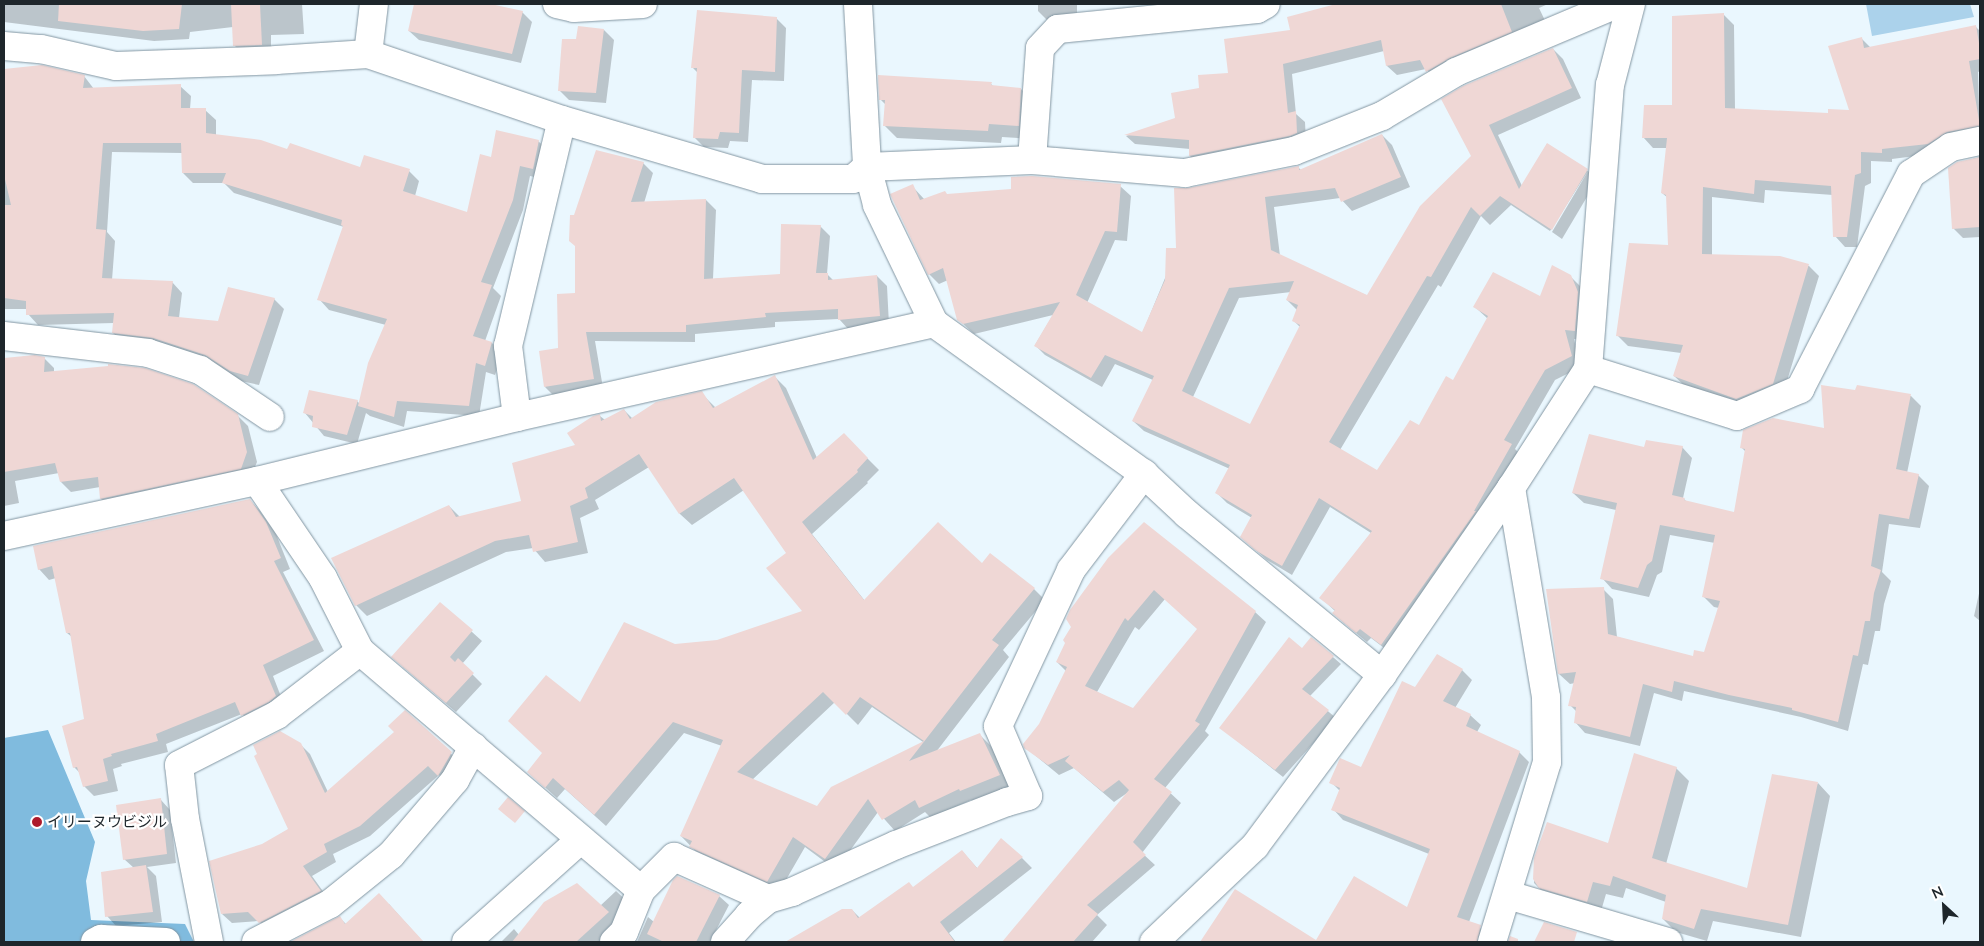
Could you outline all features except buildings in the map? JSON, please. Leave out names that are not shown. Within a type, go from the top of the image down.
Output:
[{"type":"street","points":[[368,54],[374,4]]},
{"type":"street","points":[[557,4],[574,8],[643,4]]},
{"type":"street","points":[[858,4],[867,167],[876,205],[934,323],[1144,474],[1187,514],[1382,675]]},
{"type":"street","points":[[1032,160],[1040,48],[1058,29],[1257,9],[1266,4]]},
{"type":"street","points":[[4,46],[40,49],[116,66],[276,60],[368,54],[562,120],[762,179],[853,179],[867,167],[1032,160],[1185,173],[1294,151],[1382,116],[1456,72],[1617,4]]},
{"type":"street","points":[[1154,942],[1255,846],[1382,675],[1512,488],[1588,369],[1610,85],[1631,4]]},
{"type":"street","points":[[517,417],[508,346],[562,120]]},
{"type":"street","points":[[1588,369],[1738,416],[1800,389],[1911,174],[1951,147],[1980,140]]},
{"type":"street","points":[[4,536],[257,480],[517,417],[934,323]]},
{"type":"street","points":[[4,336],[148,353],[200,370],[270,416]]},
{"type":"street","points":[[725,942],[749,915],[768,900],[792,892],[896,845],[1028,796],[998,726],[1070,570],[1144,474]]},
{"type":"street","points":[[257,480],[323,578],[360,651],[641,890]]},
{"type":"street","points":[[1492,942],[1508,895],[1546,762],[1546,697],[1512,488]]},
{"type":"street","points":[[209,942],[185,819],[179,765],[278,715],[360,651]]},
{"type":"street","points":[[256,942],[330,904],[391,855],[454,780],[473,747]]},
{"type":"street","points":[[466,942],[581,839]]},
{"type":"street","points":[[614,942],[624,932],[641,890],[674,857],[768,900]]},
{"type":"street","points":[[1508,895],[1668,942]]},
{"type":"street","points":[[95,942],[101,939],[166,942]]},
{"type":"shaded area","points":[[1866,4],[1970,4],[1974,17],[1872,36]]},
{"type":"shaded area","points":[[48,730],[95,842],[86,881],[91,920],[185,924],[194,942],[4,942],[4,738]]},
{"type":"place","name":"イリーヌウビジル","points":[[37,822]]}]
